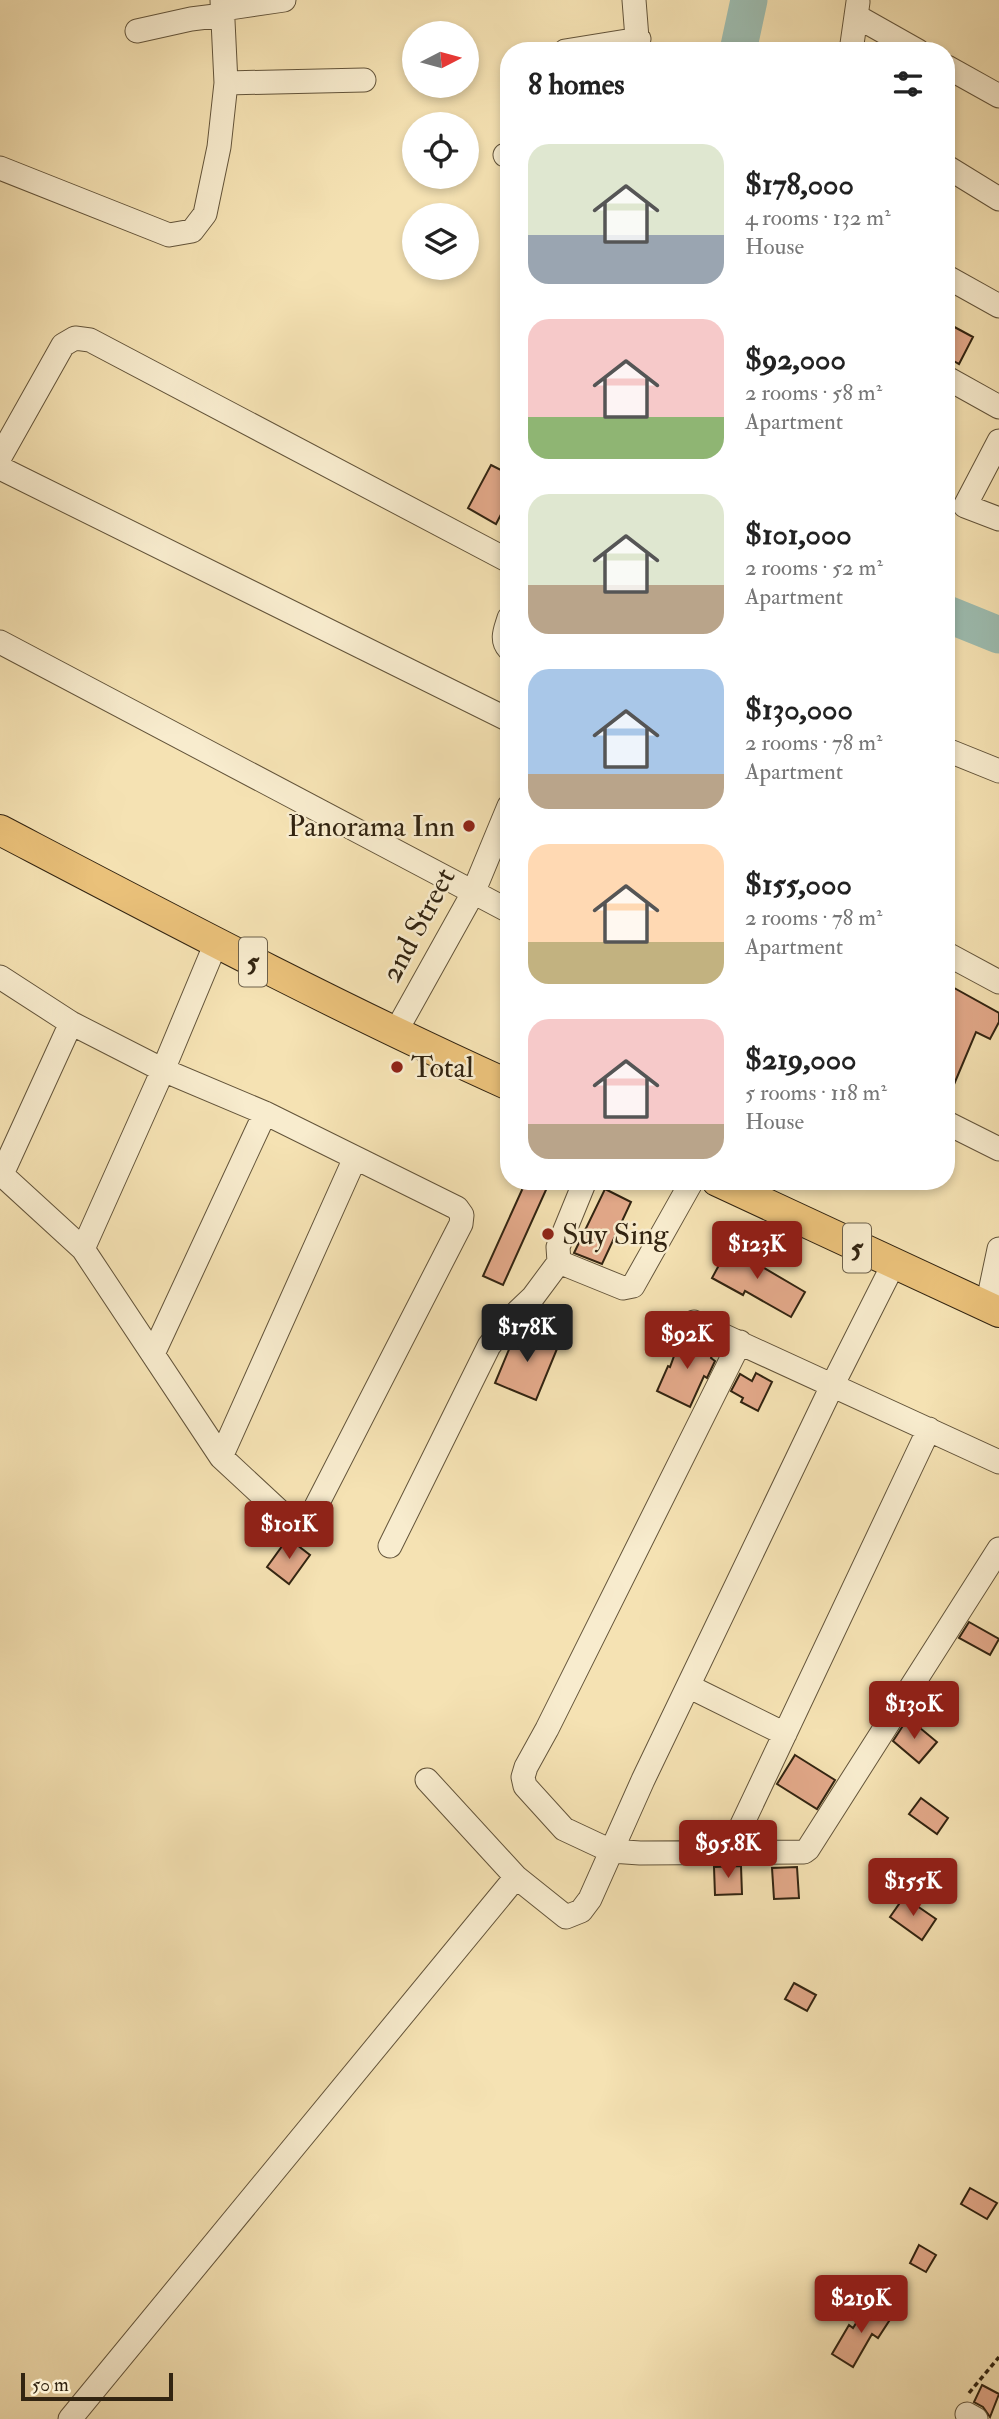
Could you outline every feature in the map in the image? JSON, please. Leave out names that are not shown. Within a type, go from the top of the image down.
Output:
[{"type":"main road","name":"5","points":[[0,830],[395,1033],[500,1081]]},
{"type":"main road","name":"5","points":[[736,1190],[993,1309]]},
{"type":"street","points":[[137,31],[191,19],[223,8],[284,0]]},
{"type":"street","points":[[634,0],[639,42]]},
{"type":"street","points":[[0,168],[169,235],[192,231],[205,214],[219,148],[226,83],[223,8]]},
{"type":"street","points":[[852,42],[857,8],[905,42]]},
{"type":"street","points":[[955,71],[999,96]]},
{"type":"street","points":[[226,83],[364,80]]},
{"type":"street","points":[[955,172],[999,199]]},
{"type":"street","points":[[955,281],[999,306]]},
{"type":"street","points":[[0,457],[63,345],[75,338],[90,340],[500,556]]},
{"type":"street","points":[[955,382],[999,407]]},
{"type":"street","points":[[999,441],[956,502],[999,519]]},
{"type":"street","points":[[0,468],[500,716]]},
{"type":"street","points":[[0,642],[500,906]]},
{"type":"street","points":[[955,753],[999,771]]},
{"type":"street","name":"2nd Street","points":[[395,1033],[473,893],[500,828]]},
{"type":"street","points":[[83,1249],[216,943]]},
{"type":"street","points":[[955,958],[999,982]]},
{"type":"street","points":[[0,977],[71,1023],[163,1070],[265,1113],[457,1208],[462,1215],[461,1224],[307,1524],[292,1523],[221,1457],[83,1249],[1,1174],[71,1023]]},
{"type":"street","points":[[153,1354],[265,1113]]},
{"type":"street","points":[[955,1127],[999,1149]]},
{"type":"street","points":[[221,1457],[355,1158]]},
{"type":"street","points":[[390,1546],[489,1346],[510,1319],[533,1297],[559,1262],[558,1247],[581,1190]]},
{"type":"street","points":[[559,1262],[623,1288],[633,1286],[687,1190]]},
{"type":"street","points":[[993,1309],[999,1249]]},
{"type":"street","points":[[427,1780],[516,1877],[566,1917],[581,1911],[590,1899],[832,1384],[893,1265]]},
{"type":"street","points":[[694,1322],[999,1462]]},
{"type":"street","points":[[740,1342],[526,1767],[523,1777],[525,1786],[564,1829],[611,1851],[804,1852],[999,1549]]},
{"type":"street","points":[[729,1852],[929,1429]]},
{"type":"street","points":[[688,1686],[785,1734]]},
{"type":"street","points":[[70,2419],[516,1877]]},
{"type":"path","points":[[972,2417],[969,2393],[999,2357]]},
{"type":"building","points":[[955,327],[973,337],[959,364],[955,362]]},
{"type":"building","points":[[491,465],[500,470],[500,516],[496,524],[468,508]]},
{"type":"building","points":[[955,988],[999,1013],[999,1022],[990,1039],[976,1032],[955,1082]]},
{"type":"building","points":[[522,1190],[546,1190],[503,1285],[483,1276]]},
{"type":"building","points":[[605,1190],[631,1202],[602,1264],[574,1253]]},
{"type":"building","points":[[731,1243],[762,1260],[759,1265],[805,1292],[791,1317],[745,1291],[743,1295],[712,1278]]},
{"type":"building","points":[[521,1328],[559,1344],[536,1400],[495,1383],[515,1335]]},
{"type":"building","points":[[681,1337],[715,1349],[711,1358],[715,1361],[707,1378],[704,1376],[690,1407],[657,1391],[668,1366],[670,1367]]},
{"type":"building","points":[[756,1373],[772,1382],[758,1411],[741,1402],[743,1398],[731,1391],[740,1374],[752,1381]]},
{"type":"building","points":[[288,1538],[310,1555],[289,1584],[267,1567]]},
{"type":"building","points":[[969,1622],[999,1639],[990,1655],[959,1638]]},
{"type":"building","points":[[908,1718],[937,1742],[919,1763],[893,1741]]},
{"type":"building","points":[[795,1755],[835,1780],[817,1809],[777,1784]]},
{"type":"building","points":[[921,1798],[948,1818],[937,1834],[909,1814]]},
{"type":"building","points":[[741,1866],[742,1894],[715,1895],[714,1867]]},
{"type":"building","points":[[797,1867],[799,1898],[774,1899],[772,1868]]},
{"type":"building","points":[[904,1897],[936,1919],[922,1940],[890,1917]]},
{"type":"building","points":[[794,1983],[816,1995],[807,2011],[785,1999]]},
{"type":"building","points":[[970,2188],[997,2203],[987,2219],[961,2204]]},
{"type":"building","points":[[919,2245],[936,2255],[926,2272],[910,2263]]},
{"type":"building","points":[[868,2304],[891,2318],[878,2338],[872,2334],[853,2367],[832,2354],[849,2325],[853,2328]]},
{"type":"building","points":[[982,2385],[999,2394],[990,2417],[983,2407],[974,2402]]},
{"type":"waterway","points":[[740,42],[749,0]]},
{"type":"waterway","points":[[955,617],[999,635]]},
{"type":"place","name":"Panorama Inn","points":[[469,826]]},
{"type":"place","name":"Total","points":[[397,1067]]},
{"type":"place","name":"Suy Sing","points":[[548,1234]]}]
